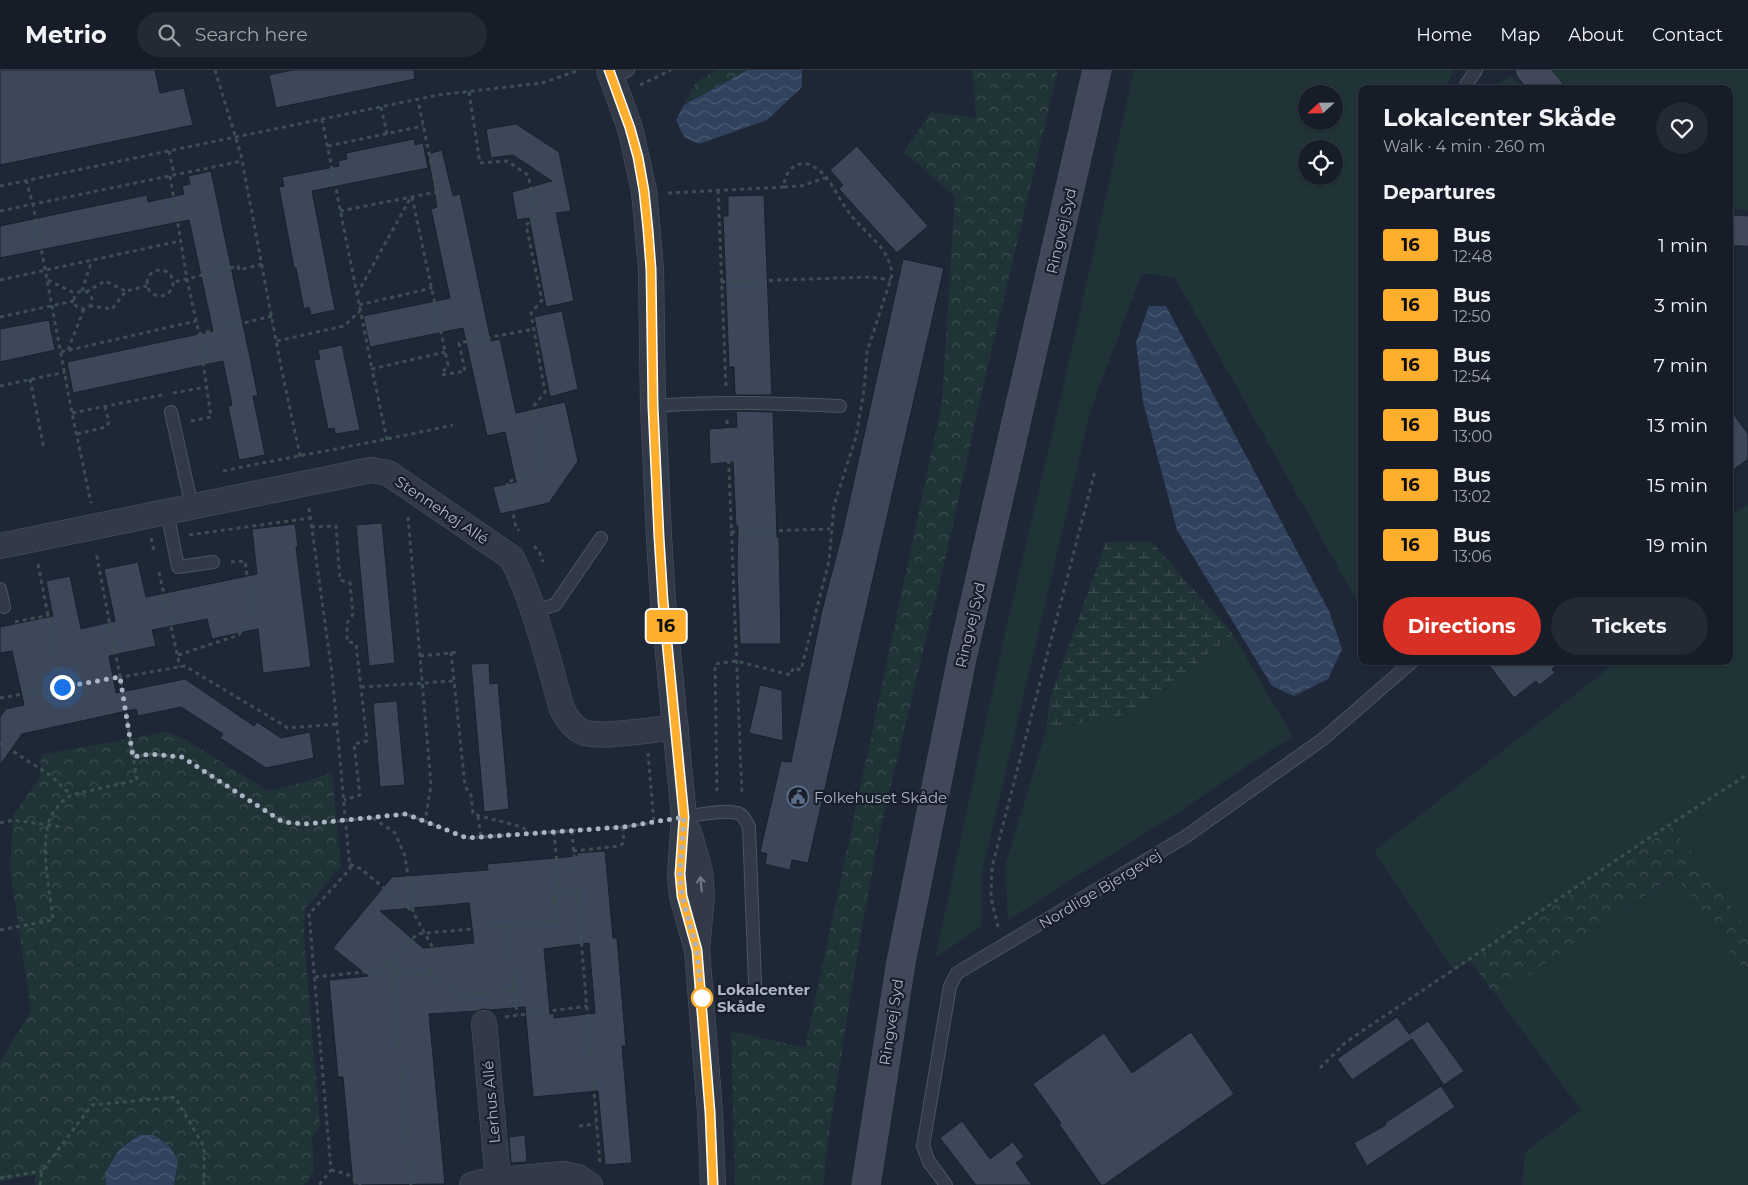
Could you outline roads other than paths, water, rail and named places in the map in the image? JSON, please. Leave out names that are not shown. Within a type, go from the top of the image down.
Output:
[{"type":"main road","name":"Ringvej Syd","points":[[866,1185],[901,962],[962,658],[1097,70]]},
{"type":"main road","points":[[1531,70],[1544,85]]},
{"type":"main road","points":[[1733,230],[1748,231]]},
{"type":"street","points":[[617,78],[644,191],[651,269],[653,406],[659,546],[684,817],[700,871],[702,896],[697,950],[710,1112],[713,1185]]},
{"type":"street","name":"Stennehøj Allé","points":[[0,546],[371,470],[388,473],[512,558],[520,574],[544,608],[545,646],[562,710],[571,724],[584,733],[594,735],[676,727]]},
{"type":"street","name":"Lerhus Allé","points":[[484,1023],[498,1180]]},
{"type":"street","points":[[472,1185],[498,1180],[571,1174],[578,1177],[595,1177]]},
{"type":"lane","points":[[1466,85],[1476,70]]},
{"type":"lane","points":[[653,406],[757,402],[840,406]]},
{"type":"lane","points":[[171,412],[192,507]]},
{"type":"lane","points":[[156,514],[178,567],[213,562]]},
{"type":"lane","points":[[544,608],[601,538]]},
{"type":"lane","points":[[0,589],[4,607]]},
{"type":"lane","name":"Nordlige Bjergevej","points":[[946,1185],[929,1162],[923,1146],[950,986],[957,973],[1185,837],[1323,738],[1408,665]]},
{"type":"lane","points":[[684,817],[717,813],[738,813],[745,818],[748,827],[755,983]]},
{"type":"water","points":[[748,70],[802,70],[802,87],[767,120],[699,144],[684,137],[676,120],[684,105]]},
{"type":"water","points":[[1149,306],[1166,306],[1329,611],[1342,649],[1328,679],[1294,696],[1272,686],[1177,530],[1143,402],[1136,342]]},
{"type":"water","points":[[139,1135],[154,1135],[170,1147],[178,1160],[174,1185],[106,1185],[105,1173],[119,1150]]},
{"type":"place","name":"Folkehuset Skåde","points":[[798,797]]},
{"type":"place","name":"Lokalcenter Skåde","points":[[702,998]]}]
